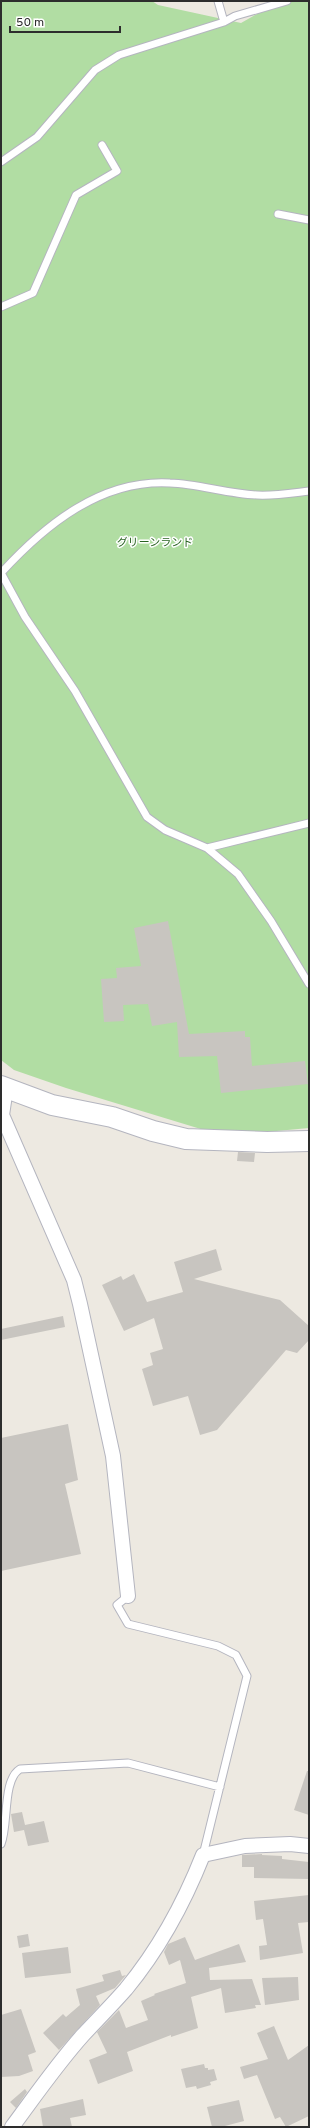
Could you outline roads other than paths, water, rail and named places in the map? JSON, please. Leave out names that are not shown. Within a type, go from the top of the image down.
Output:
[{"type":"street","points":[[128,1596],[112,1456],[80,1304],[74,1280],[2,1115],[4,1087],[52,1105],[112,1117],[153,1131],[186,1139],[267,1142],[309,1141]]},
{"type":"street","points":[[12,2127],[82,2036],[126,1989],[148,1960],[168,1929],[203,1855],[245,1846],[290,1844],[309,1846]]},
{"type":"lane","points":[[218,1],[224,22]]},
{"type":"lane","points":[[1,162],[37,137],[95,70],[119,55],[224,22],[235,16],[287,1]]},
{"type":"lane","points":[[1,307],[33,293],[76,195],[117,171],[102,145]]},
{"type":"lane","points":[[278,214],[309,220]]},
{"type":"lane","points":[[309,491],[257,495],[170,483],[140,484],[112,491],[92,499],[59,519],[25,547],[1,573],[24,617],[76,691],[147,817],[165,830],[207,848],[238,874],[271,921],[309,984]]},
{"type":"lane","points":[[207,848],[309,823]]},
{"type":"lane","points":[[128,1596],[117,1605],[128,1624],[218,1646],[236,1655],[246,1676],[203,1855]]},
{"type":"lane","points":[[1,1844],[6,1824],[11,1781],[14,1773],[20,1769],[128,1763],[220,1787]]},
{"type":"park label","name":"グリーンランド","points":[[155,542]]}]
